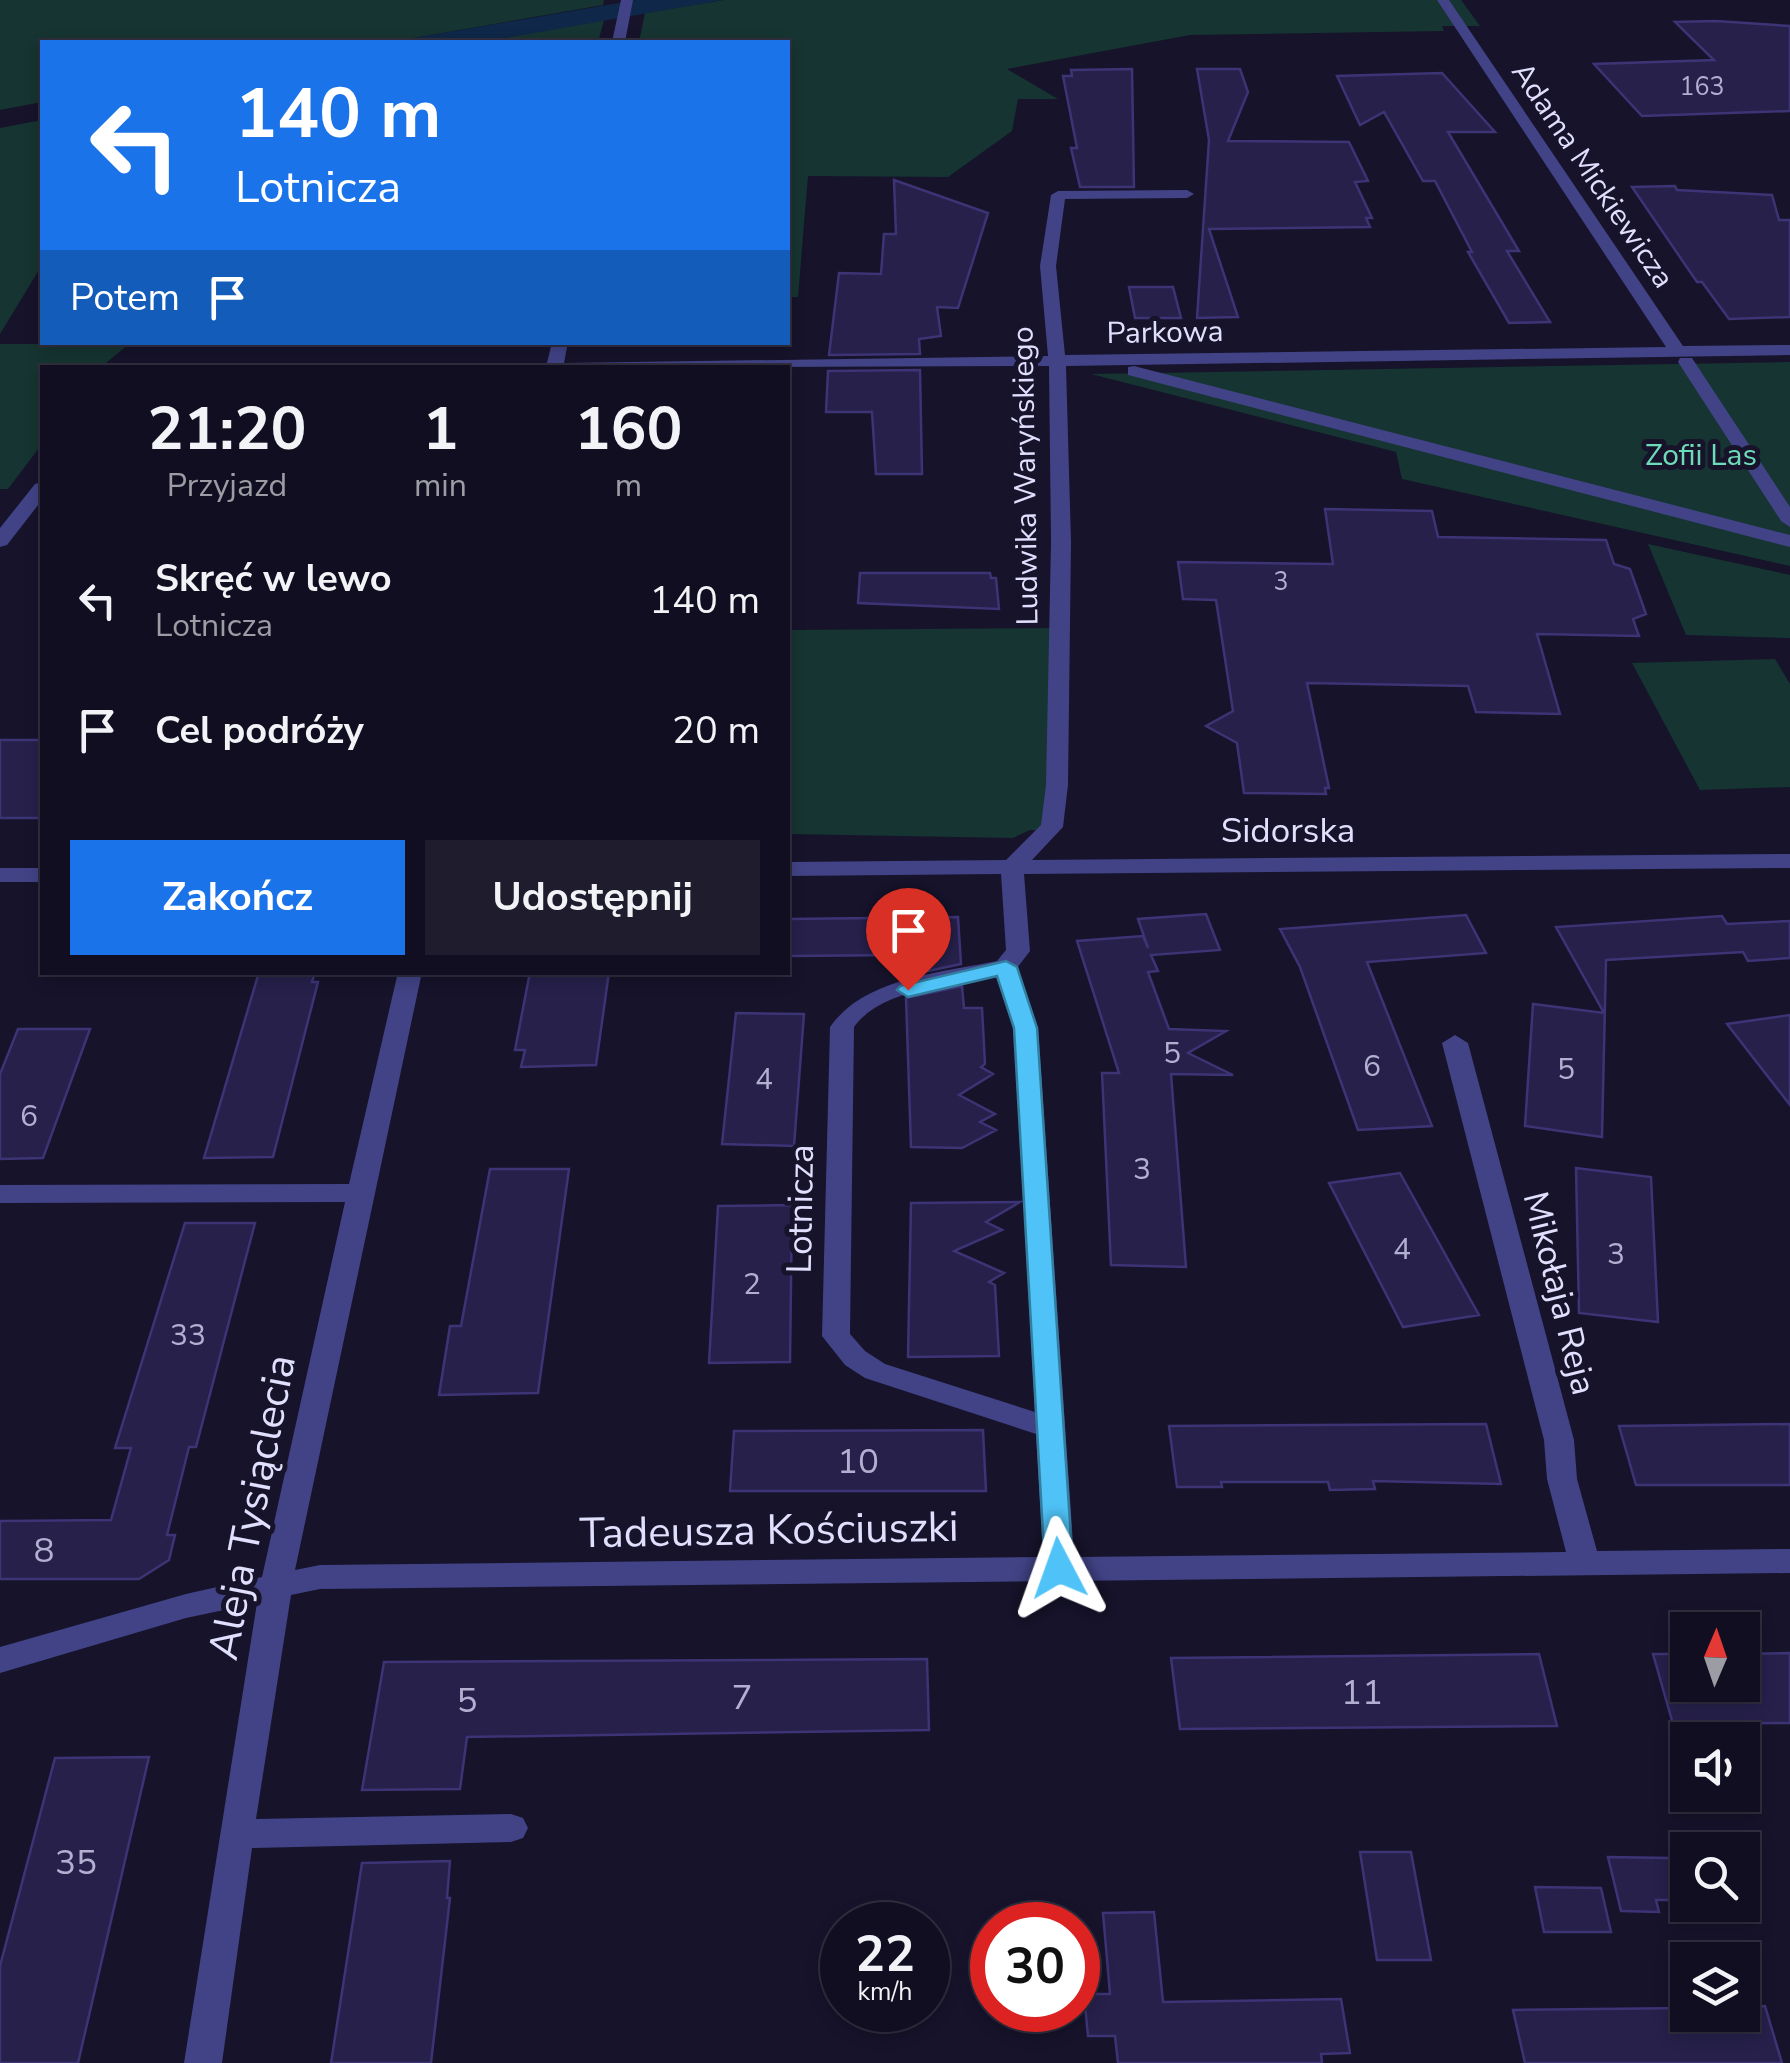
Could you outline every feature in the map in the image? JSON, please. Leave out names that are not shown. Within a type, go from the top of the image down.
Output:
[{"type":"street","points":[[619,38],[627,0]]},
{"type":"street","name":"Adama Mickiewicza","points":[[1443,0],[1790,521]]},
{"type":"street","name":"Ludwika Waryńskiego","points":[[1012,868],[1052,827],[1057,785],[1061,542],[1057,361],[1048,266],[1058,195],[1187,194]]},
{"type":"street","name":"Parkowa","points":[[722,365],[1682,357],[1790,350]]},
{"type":"street","points":[[1134,371],[1790,541]]},
{"type":"street","points":[[0,541],[40,491]]},
{"type":"street","name":"Sidorska","points":[[790,869],[1790,861]]},
{"type":"street","points":[[1012,868],[1018,950],[1006,967],[1026,1028],[1059,1568]]},
{"type":"street","points":[[0,875],[40,874]]},
{"type":"street","name":"Lotnicza","points":[[1006,967],[875,998],[846,1016],[842,1026],[836,1336],[854,1358],[874,1371],[1050,1428]]},
{"type":"street","name":"Aleja Tysiąclecia","points":[[203,2063],[277,1584],[409,975]]},
{"type":"street","name":"Mikołaja Reja","points":[[1455,1043],[1559,1440],[1562,1479],[1585,1563]]},
{"type":"street","points":[[0,1194],[360,1193]]},
{"type":"street","name":"Tadeusza Kościuszki","points":[[0,1660],[186,1606],[320,1577],[1790,1561]]},
{"type":"street","points":[[237,1834],[511,1828]]},
{"type":"green space","points":[[0,0],[604,0],[603,5],[402,40],[40,40],[40,102],[0,110]]},
{"type":"green space","points":[[723,0],[1461,0],[1480,26],[1442,26],[1444,31],[1190,35],[1007,69],[1058,99],[1018,99],[1012,131],[948,177],[808,176],[798,297],[790,297],[790,40],[639,40],[645,13]]},
{"type":"green space","points":[[604,20],[599,40],[493,40]]},
{"type":"green space","points":[[40,120],[40,268],[0,334],[0,128]]},
{"type":"green space","points":[[0,344],[128,345],[103,365],[40,365],[40,447],[8,489],[0,489]]},
{"type":"green space","name":"Zofii Las","points":[[1790,362],[1790,566],[1402,479],[1396,452],[1091,374]]},
{"type":"green space","points":[[1648,544],[1790,575],[1790,638],[1686,635]]},
{"type":"green space","points":[[1059,628],[1049,831],[1030,830],[1013,838],[790,834],[790,630]]},
{"type":"green space","points":[[1775,659],[1790,684],[1790,787],[1700,790],[1632,663]]},
{"type":"water","points":[[636,0],[723,0],[493,40],[403,40]]},
{"type":"building","points":[[1675,22],[1790,26],[1790,111],[1642,116],[1594,64],[1714,60]]},
{"type":"building","points":[[1132,69],[1134,187],[1080,187],[1063,76],[1072,76],[1071,70]]},
{"type":"building","points":[[1197,69],[1240,69],[1248,92],[1228,141],[1349,142],[1368,181],[1355,182],[1372,218],[1366,218],[1370,227],[1209,229],[1238,317],[1197,318],[1209,140]]},
{"type":"building","points":[[1442,73],[1495,132],[1448,132],[1519,251],[1507,251],[1550,322],[1509,323],[1468,252],[1472,252],[1435,181],[1423,181],[1384,112],[1360,125],[1337,76]]},
{"type":"building","points":[[894,180],[988,213],[958,308],[937,307],[941,336],[919,339],[920,354],[829,355],[839,273],[881,274],[884,234],[896,234]]},
{"type":"building","points":[[1675,186],[1677,190],[1772,195],[1779,220],[1790,220],[1790,317],[1729,319],[1702,282],[1697,282],[1632,187]]},
{"type":"building","points":[[1129,287],[1173,287],[1181,318],[1135,318]]},
{"type":"building","points":[[920,370],[922,474],[876,474],[872,412],[826,412],[828,371]]},
{"type":"building","points":[[1325,509],[1432,511],[1438,537],[1606,540],[1614,564],[1630,569],[1646,614],[1633,619],[1639,636],[1537,634],[1560,714],[1476,712],[1468,686],[1307,683],[1329,788],[1325,788],[1326,794],[1244,793],[1237,743],[1206,726],[1233,711],[1216,600],[1183,599],[1178,562],[1333,564]]},
{"type":"building","points":[[860,573],[990,573],[991,578],[996,578],[999,609],[858,603]]},
{"type":"building","points":[[0,740],[40,740],[40,818],[0,818]]},
{"type":"building","points":[[1206,914],[1220,950],[1151,955],[1158,971],[1148,972],[1169,1029],[1226,1031],[1188,1053],[1233,1075],[1171,1074],[1186,1267],[1111,1265],[1102,1073],[1119,1073],[1077,941],[1143,936],[1148,948],[1138,919]]},
{"type":"building","points":[[1466,915],[1486,953],[1367,962],[1432,1126],[1358,1130],[1300,967],[1280,929]]},
{"type":"building","points":[[1722,916],[1727,924],[1790,921],[1790,958],[1748,961],[1743,952],[1606,960],[1602,1137],[1525,1126],[1533,1004],[1604,1013],[1556,927]]},
{"type":"building","points":[[958,917],[961,964],[905,976],[905,955],[790,956],[790,919]]},
{"type":"building","points":[[258,975],[314,975],[312,982],[318,982],[273,1157],[204,1158]]},
{"type":"building","points":[[529,975],[609,975],[596,1065],[521,1067],[525,1050],[515,1050]]},
{"type":"building","points":[[962,986],[964,1008],[982,1008],[985,1064],[981,1067],[993,1074],[959,1095],[995,1114],[980,1122],[996,1130],[962,1148],[911,1147],[906,998]]},
{"type":"building","points":[[736,1013],[804,1014],[794,1146],[722,1144]]},
{"type":"building","points":[[1790,1015],[1790,1105],[1727,1024]]},
{"type":"building","points":[[18,1029],[90,1029],[43,1158],[0,1159],[0,1074]]},
{"type":"building","points":[[1576,1168],[1651,1177],[1658,1322],[1579,1313]]},
{"type":"building","points":[[490,1169],[569,1169],[538,1393],[439,1395],[450,1326],[461,1326]]},
{"type":"building","points":[[1400,1173],[1479,1315],[1403,1327],[1329,1183]]},
{"type":"building","points":[[1020,1202],[986,1222],[1002,1230],[954,1251],[1004,1273],[989,1282],[995,1285],[999,1356],[908,1357],[911,1203]]},
{"type":"building","points":[[792,1205],[790,1362],[709,1363],[718,1206]]},
{"type":"building","points":[[185,1223],[255,1223],[196,1447],[189,1447],[167,1535],[175,1535],[169,1560],[139,1579],[0,1579],[0,1521],[111,1520],[131,1448],[115,1448]]},
{"type":"building","points":[[1486,1424],[1501,1484],[1373,1481],[1375,1489],[1330,1490],[1328,1482],[1221,1482],[1222,1487],[1177,1487],[1169,1426]]},
{"type":"building","points":[[1790,1424],[1790,1485],[1636,1485],[1619,1426]]},
{"type":"building","points":[[983,1430],[986,1491],[730,1491],[734,1431]]},
{"type":"building","points":[[1790,1653],[1790,1723],[1672,1722],[1653,1654],[1670,1654],[1670,1702],[1760,1702],[1760,1654]]},
{"type":"building","points":[[1539,1654],[1557,1726],[1180,1729],[1171,1658]]},
{"type":"building","points":[[927,1659],[929,1730],[467,1737],[460,1789],[362,1790],[384,1662]]},
{"type":"building","points":[[149,1757],[78,2063],[0,2063],[0,1966],[55,1758]]},
{"type":"building","points":[[1360,1852],[1411,1852],[1431,1960],[1377,1960]]},
{"type":"building","points":[[1608,1857],[1669,1858],[1670,1900],[1656,1900],[1659,1912],[1621,1911]]},
{"type":"building","points":[[450,1861],[450,1898],[431,2063],[331,2063],[362,1863]]},
{"type":"building","points":[[1535,1887],[1601,1888],[1611,1932],[1544,1932]]},
{"type":"building","points":[[1154,1912],[1163,2002],[1341,1999],[1350,2053],[1321,2054],[1322,2063],[1118,2063],[1115,2036],[1088,2036],[1088,2032],[1100,2032],[1100,1994],[1110,1994],[1103,1913]]},
{"type":"building","points":[[1760,2006],[1765,2006],[1782,2063],[1525,2063],[1513,2010],[1670,2008],[1670,2032],[1760,2032]]},
{"type":"route","points":[[908,990],[1006,967],[1026,1028],[1059,1568]]}]
